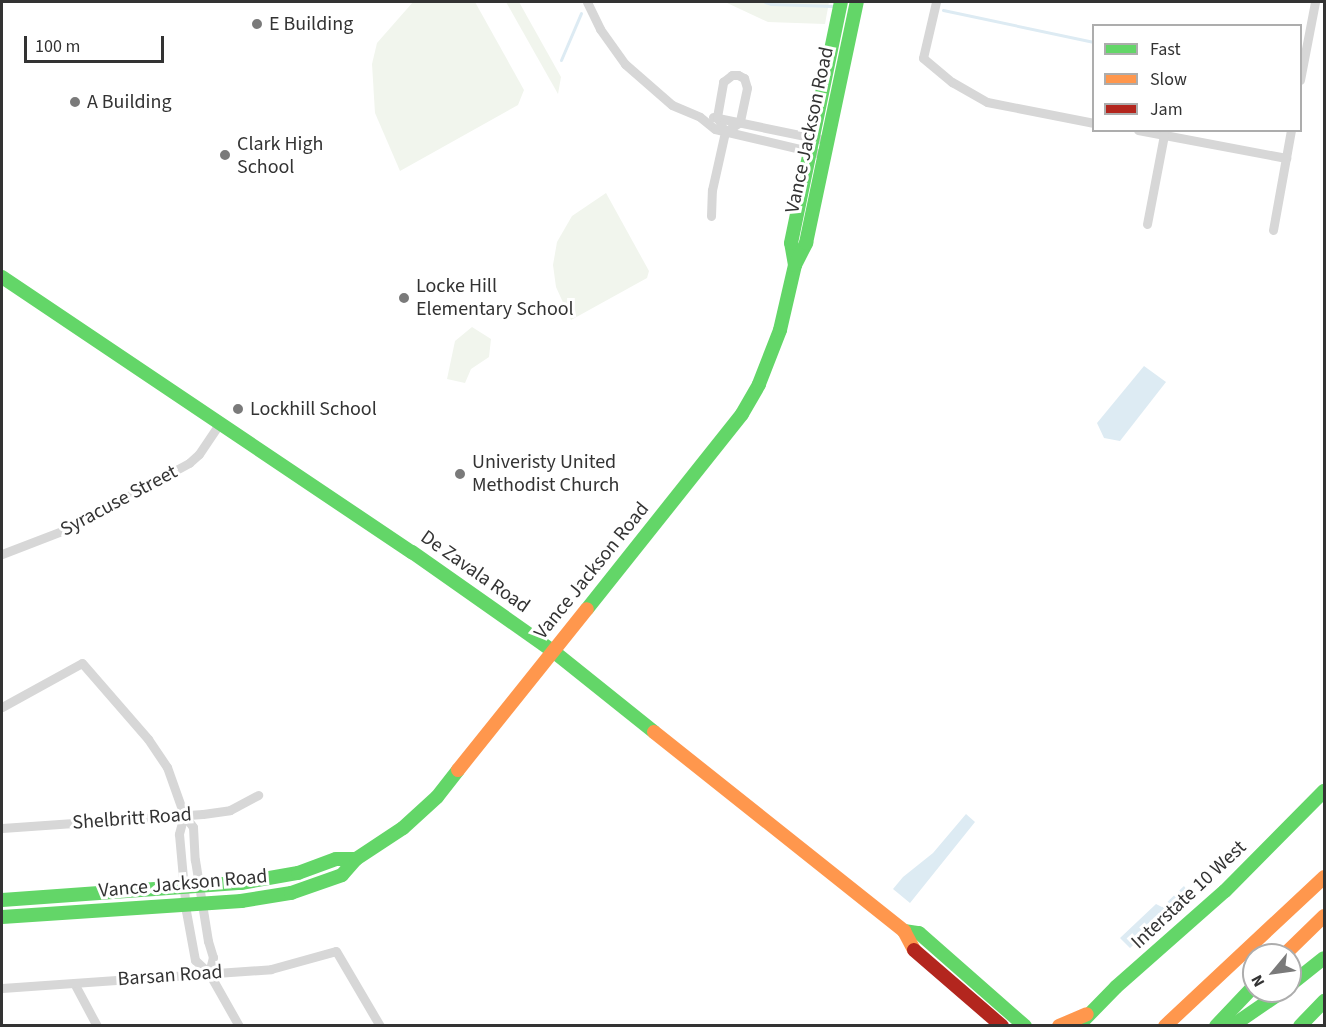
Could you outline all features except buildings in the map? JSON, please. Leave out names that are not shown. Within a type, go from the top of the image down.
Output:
[{"type":"main road","name":"Vance Jackson Road","points":[[795,265],[791,243],[840,2]]},
{"type":"main road","name":"Vance Jackson Road","points":[[2,917],[241,901],[291,892],[342,875],[356,859],[403,828],[437,797],[742,414],[759,384],[774,350],[795,265],[806,243],[857,2]]},
{"type":"main road","name":"De Zavala Road","points":[[2,277],[553,651],[903,931],[910,947],[1002,1026]]},
{"type":"main road","name":"Interstate 10 West","points":[[1078,1026],[1089,1019],[1116,987],[1225,891],[1324,791]]},
{"type":"main road","name":"Vance Jackson Road","points":[[2,900],[199,886],[276,878],[336,859],[356,859]]},
{"type":"main road","points":[[1165,1026],[1324,877]]},
{"type":"main road","points":[[1296,943],[1324,916]]},
{"type":"main road","name":"De Zavala Road","points":[[903,931],[919,933],[1022,1023]]},
{"type":"main road","points":[[1302,975],[1324,958]]},
{"type":"main road","points":[[1216,1026],[1242,999]]},
{"type":"main road","points":[[1300,1026],[1324,1002]]},
{"type":"main road","points":[[1232,1026],[1265,1003]]},
{"type":"main road","points":[[1059,1026],[1089,1019]]},
{"type":"main road","points":[[1022,1023],[1036,1026]]},
{"type":"street","points":[[587,2],[600,29],[625,64],[640,80],[672,105],[700,117],[715,129],[725,132],[810,152],[827,148]]},
{"type":"street","points":[[936,2],[923,58],[964,91],[987,102],[1092,123]]},
{"type":"street","points":[[1302,70],[1315,2]]},
{"type":"street","points":[[711,216],[712,190],[725,132],[717,117],[723,82],[732,75],[738,75],[744,78],[747,88],[740,122],[725,132]]},
{"type":"street","points":[[700,117],[717,117],[813,137],[827,148]]},
{"type":"street","points":[[1148,132],[1286,158]]},
{"type":"street","points":[[1273,230],[1291,132]]},
{"type":"street","points":[[1147,224],[1164,135]]},
{"type":"street","name":"Syracuse Street","points":[[2,554],[67,529],[189,463],[199,454],[220,423]]},
{"type":"street","points":[[2,707],[82,663],[158,752],[174,783],[184,815],[192,826],[199,886],[208,941],[213,957],[209,973]]},
{"type":"street","name":"Shelbritt Road","points":[[2,828],[230,810],[258,795]]},
{"type":"street","points":[[184,815],[179,832],[183,887],[195,960],[209,973],[238,1026]]},
{"type":"street","points":[[180,847],[194,846]]},
{"type":"street","points":[[192,945],[208,941]]},
{"type":"street","name":"Barsan Road","points":[[2,988],[271,969],[336,951],[380,1026]]},
{"type":"street","points":[[74,983],[97,1026]]},
{"type":"shaded area","points":[[413,2],[475,2],[524,90],[518,105],[400,171],[375,113],[372,64],[377,43]]},
{"type":"shaded area","points":[[506,2],[519,2],[561,77],[558,94]]},
{"type":"shaded area","points":[[725,2],[829,2],[825,24],[768,22]]},
{"type":"shaded area","points":[[606,193],[649,271],[647,278],[571,320],[556,287],[553,265],[557,242],[572,216]]},
{"type":"shaded area","points":[[472,327],[491,339],[489,357],[471,369],[465,383],[447,379],[455,341]]},
{"type":"shaded area","points":[[1144,366],[1166,382],[1120,441],[1104,438],[1097,423]]},
{"type":"shaded area","points":[[966,814],[975,822],[910,903],[893,889],[903,877],[933,853]]},
{"type":"shaded area","points":[[1184,886],[1189,893],[1130,948],[1120,938],[1156,904],[1162,907]]},
{"type":"waterway","points":[[765,2],[833,6]]},
{"type":"waterway","points":[[943,10],[1092,42]]},
{"type":"waterway","points":[[561,60],[581,13]]},
{"type":"traffic: fast","points":[[795,265],[791,243],[841,2]]},
{"type":"traffic: fast","points":[[587,609],[742,414],[759,384],[780,330],[795,265],[806,243],[857,2]]},
{"type":"traffic: fast","points":[[2,277],[412,552],[553,651],[654,732]]},
{"type":"traffic: fast","points":[[2,917],[241,901],[291,893],[342,875],[356,859],[403,828],[437,797],[458,770]]},
{"type":"traffic: fast","points":[[1078,1026],[1116,987],[1225,891],[1324,791]]},
{"type":"traffic: fast","points":[[2,900],[241,883],[298,873],[336,859],[356,859]]},
{"type":"traffic: fast","points":[[904,931],[919,933],[1025,1026]]},
{"type":"traffic: fast","points":[[1302,975],[1324,958]]},
{"type":"traffic: fast","points":[[1216,1026],[1242,999]]},
{"type":"traffic: fast","points":[[1300,1026],[1324,1001]]},
{"type":"traffic: fast","points":[[1232,1026],[1266,1003]]},
{"type":"traffic: slow","points":[[458,770],[587,609]]},
{"type":"traffic: slow","points":[[654,732],[904,931],[914,950]]},
{"type":"traffic: slow","points":[[1165,1026],[1324,877]]},
{"type":"traffic: slow","points":[[1296,943],[1324,916]]},
{"type":"traffic: slow","points":[[1059,1026],[1087,1014]]},
{"type":"traffic: jam","points":[[914,950],[1002,1026]]},
{"type":"place","name":"E Building","points":[[257,24]]},
{"type":"place","name":"A Building","points":[[75,102]]},
{"type":"place","name":"Clark High School","points":[[225,155]]},
{"type":"place","name":"Locke Hill Elementary School","points":[[404,298]]},
{"type":"place","name":"Lockhill School","points":[[238,409]]},
{"type":"place","name":"Univeristy United Methodist Church","points":[[460,474]]}]
